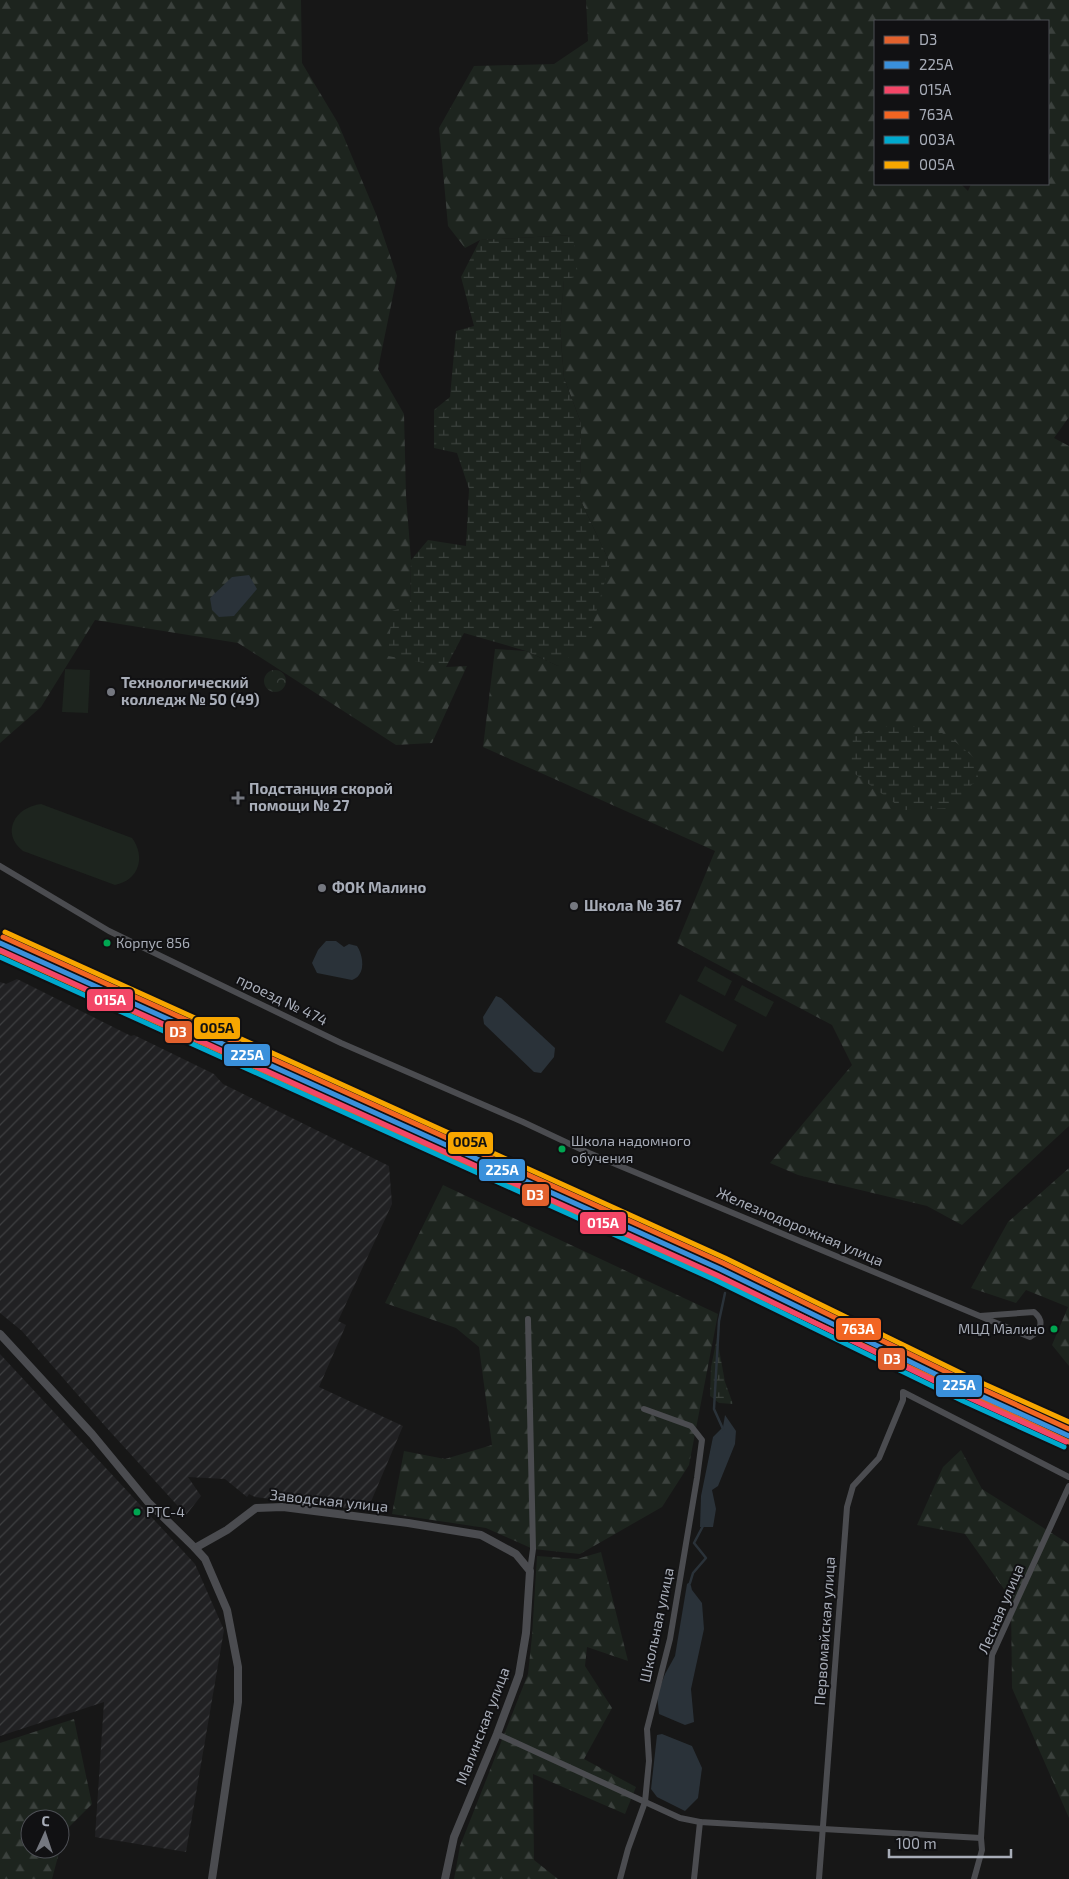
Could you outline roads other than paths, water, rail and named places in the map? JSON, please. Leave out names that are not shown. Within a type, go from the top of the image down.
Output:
[{"type":"street","name":"проезд № 474","points":[[0,866],[115,934],[341,1043],[560,1140]]},
{"type":"street","name":"Железнодорожная улица","points":[[560,1140],[1030,1337],[1038,1332],[1040,1324],[1038,1316],[1034,1312],[980,1316]]},
{"type":"street","points":[[528,1319],[533,1549],[530,1571]]},
{"type":"street","points":[[0,1334],[92,1434],[148,1502],[205,1559],[227,1610],[238,1667],[238,1702],[212,1879]]},
{"type":"street","name":"Первомайская улица","points":[[819,1879],[847,1507],[853,1486],[879,1458],[903,1400],[903,1392],[1069,1477]]},
{"type":"street","name":"Школьная улица","points":[[620,1879],[628,1849],[645,1802],[649,1761],[647,1729],[670,1639],[702,1440],[691,1426],[644,1409]]},
{"type":"street","name":"Лесная улица","points":[[974,1879],[982,1850],[981,1838],[992,1655],[1069,1486]]},
{"type":"street","name":"Заводская улица","points":[[195,1548],[227,1530],[256,1508],[283,1507],[408,1523],[481,1535],[516,1554],[530,1571]]},
{"type":"street","name":"Малинская улица","points":[[445,1879],[454,1837],[497,1734],[519,1675],[526,1634],[530,1571]]},
{"type":"street","points":[[497,1734],[680,1818],[700,1822],[981,1838]]},
{"type":"street","points":[[694,1879],[700,1822]]},
{"type":"waterway","points":[[723,1429],[714,1409],[719,1321],[725,1293]]},
{"type":"waterway","points":[[690,1583],[693,1573],[706,1558],[694,1543],[703,1526]]},
{"type":"place","name":"Технологический колледж № 50 (49)","points":[[111,692]]},
{"type":"place","name":"Подстанция скорой помощи № 27","points":[[238,798]]},
{"type":"place","name":"ФОК Малино","points":[[322,888]]},
{"type":"place","name":"Школа № 367","points":[[574,906]]},
{"type":"place","name":"Корпус 856","points":[[107,943]]},
{"type":"place","name":"Школа надомного обучения","points":[[562,1149]]},
{"type":"place","name":"МЦД Малино","points":[[1054,1329]]},
{"type":"place","name":"РТС-4","points":[[137,1512]]}]
